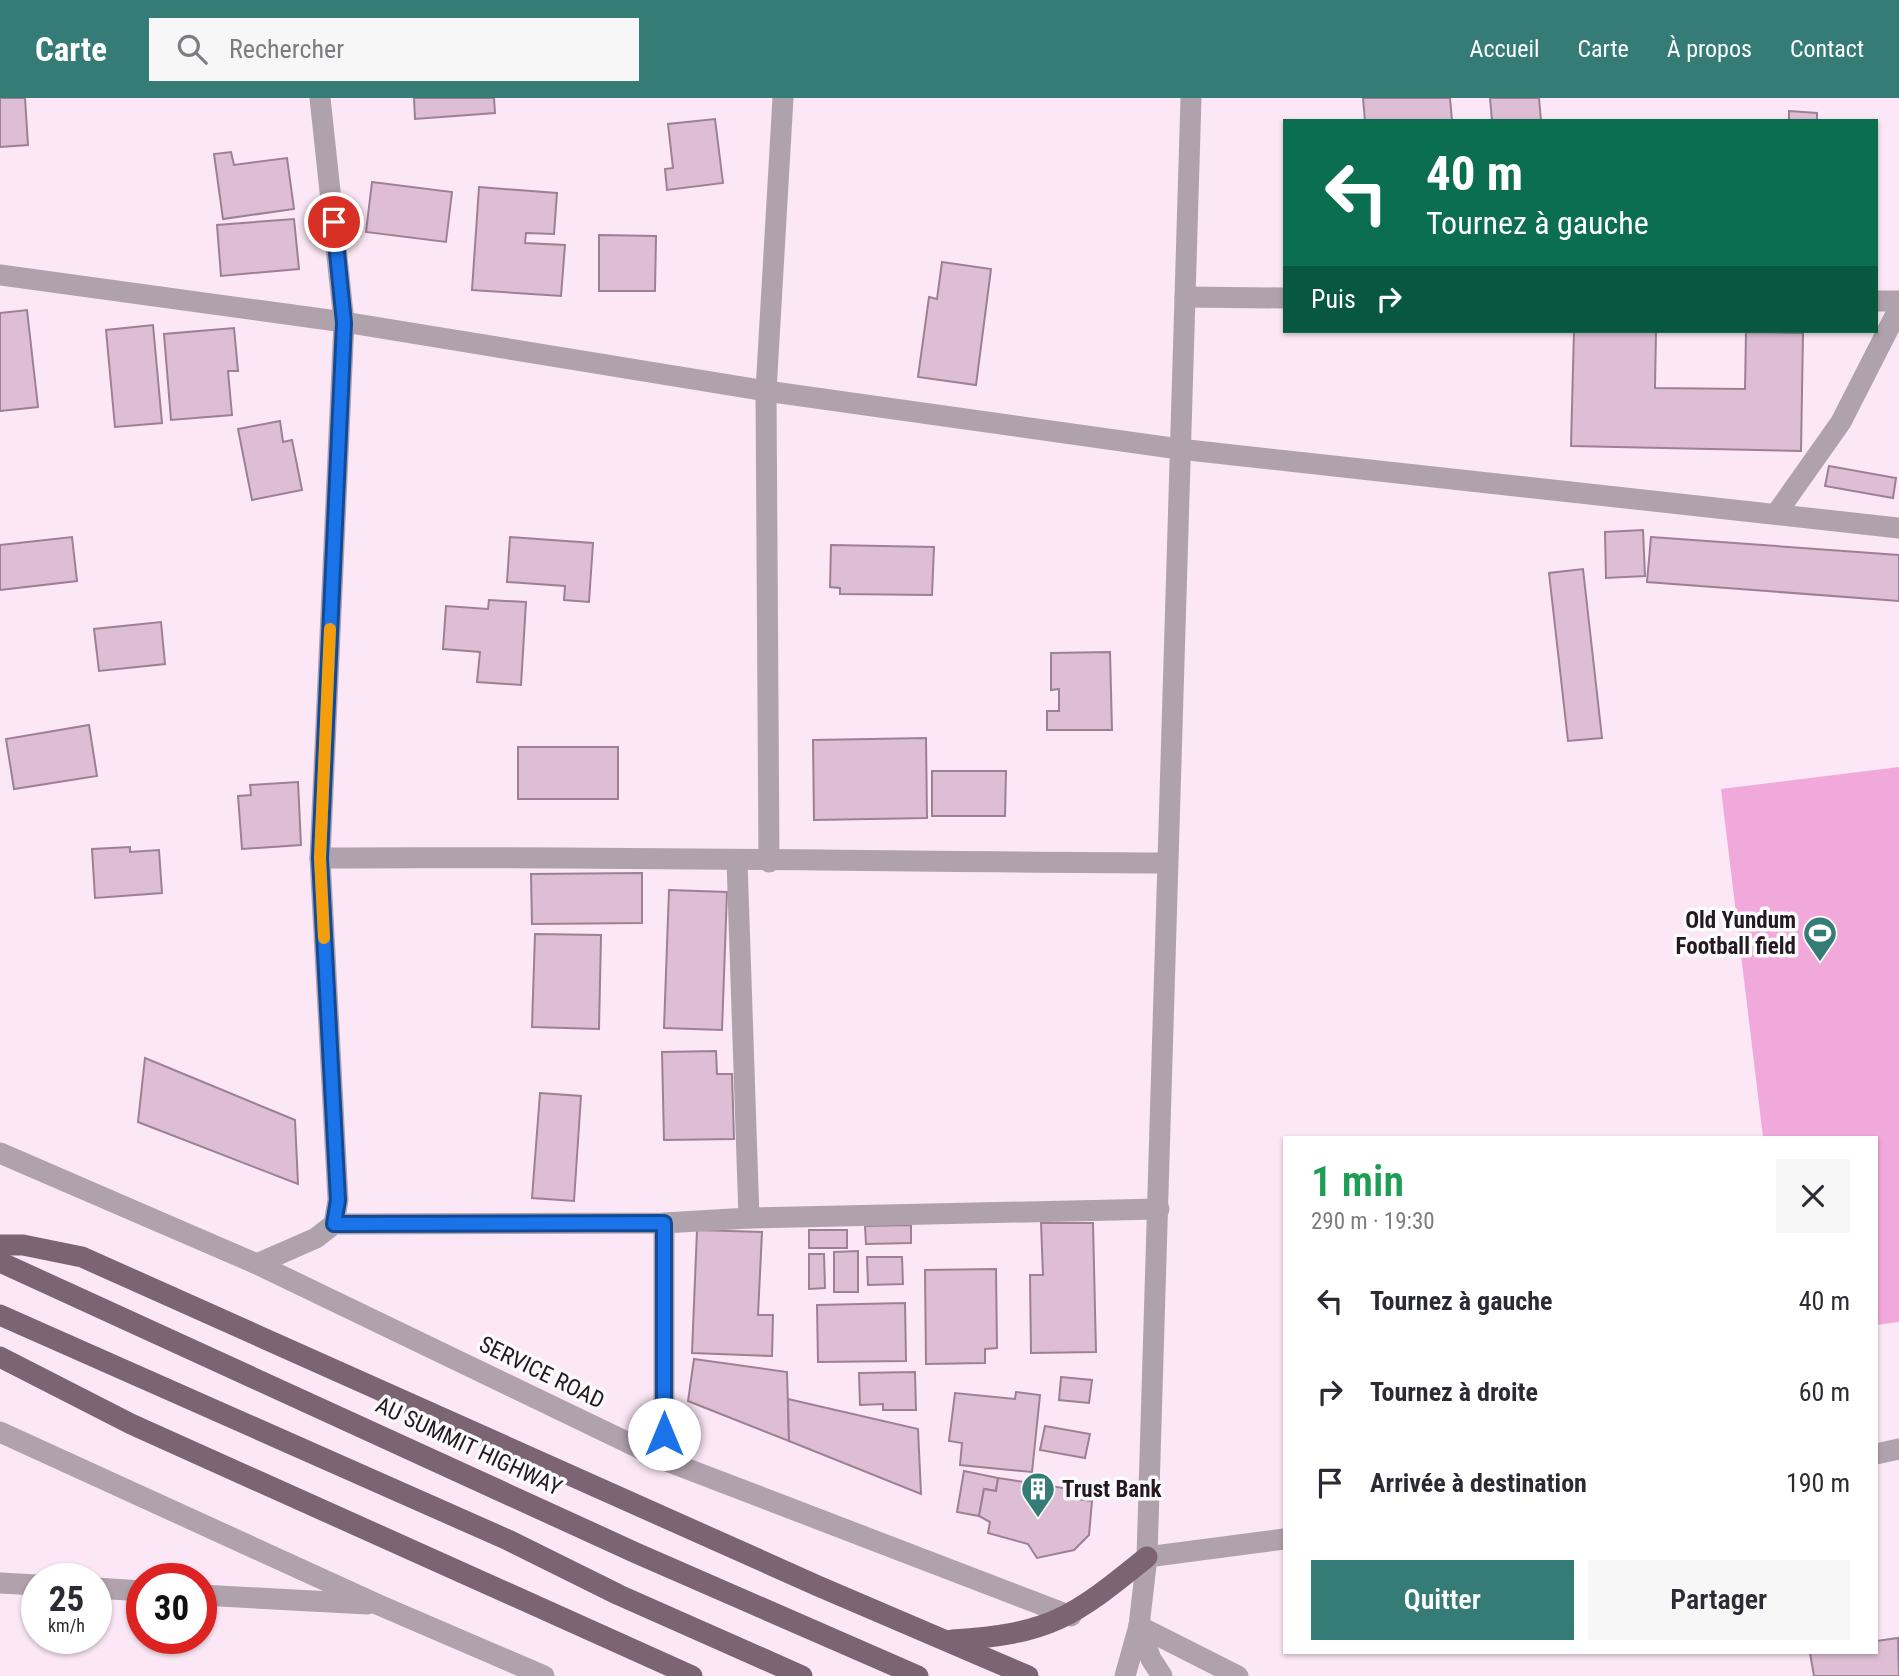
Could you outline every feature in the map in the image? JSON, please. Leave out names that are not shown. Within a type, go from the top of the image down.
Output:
[{"type":"main road","points":[[0,1245],[23,1245],[82,1257],[1028,1676]]},
{"type":"main road","name":"AU SUMMIT HIGHWAY","points":[[0,1262],[527,1500],[636,1553],[918,1676]]},
{"type":"main road","points":[[0,1315],[508,1540],[619,1594],[802,1676]]},
{"type":"main road","points":[[0,1357],[131,1424],[692,1676]]},
{"type":"main road","points":[[946,1641],[999,1637],[1045,1627],[1071,1616],[1147,1557]]},
{"type":"street","points":[[320,98],[344,323],[320,858],[338,1200],[334,1224]]},
{"type":"street","points":[[769,862],[766,391],[783,98]]},
{"type":"street","points":[[1125,1676],[1139,1626],[1147,1557],[1191,98]]},
{"type":"street","points":[[0,275],[344,323],[766,391],[1179,450],[1899,528]]},
{"type":"street","points":[[1185,298],[1283,298]]},
{"type":"street","points":[[1878,301],[1899,301]]},
{"type":"street","points":[[1776,514],[1841,422],[1899,308]]},
{"type":"street","points":[[320,858],[557,857],[769,862],[1166,863]]},
{"type":"street","points":[[737,861],[749,1218]]},
{"type":"street","name":"SERVICE ROAD","points":[[0,1153],[257,1264],[664,1460],[1071,1616]]},
{"type":"street","points":[[257,1264],[316,1238],[334,1224],[664,1223],[749,1218],[1158,1209]]},
{"type":"street","points":[[664,1223],[664,1460]]},
{"type":"street","points":[[0,1432],[379,1605],[544,1676]]},
{"type":"street","points":[[1878,1454],[1899,1449]]},
{"type":"street","points":[[1147,1557],[1283,1539]]},
{"type":"street","points":[[0,1583],[21,1584]]},
{"type":"street","points":[[217,1596],[379,1605]]},
{"type":"street","points":[[1139,1626],[1162,1676]]},
{"type":"street","points":[[1139,1626],[1238,1676]]},
{"type":"shaded area","name":"Old Yundum Football field","points":[[1899,767],[1899,1322],[1878,1325],[1878,1136],[1763,1136],[1721,789]]},
{"type":"building","points":[[0,98],[25,98],[28,145],[0,147]]},
{"type":"building","points":[[414,98],[494,98],[495,113],[415,119]]},
{"type":"building","points":[[1363,98],[1450,98],[1452,119],[1365,119]]},
{"type":"building","points":[[1490,98],[1539,98],[1541,119],[1492,119]]},
{"type":"building","points":[[1789,111],[1817,113],[1817,119],[1789,119]]},
{"type":"building","points":[[715,119],[723,183],[667,190],[665,169],[673,168],[668,124]]},
{"type":"building","points":[[231,152],[234,165],[287,158],[294,209],[223,219],[214,154]]},
{"type":"building","points":[[372,182],[452,192],[446,242],[366,232]]},
{"type":"building","points":[[479,187],[557,193],[554,234],[526,233],[525,243],[565,245],[561,296],[472,290]]},
{"type":"building","points":[[294,219],[299,269],[221,276],[217,225]]},
{"type":"building","points":[[599,235],[656,236],[655,291],[599,291]]},
{"type":"building","points":[[942,262],[991,269],[976,385],[918,377],[929,297],[937,299]]},
{"type":"building","points":[[27,310],[38,407],[0,411],[0,313]]},
{"type":"building","points":[[153,325],[162,423],[115,427],[106,330]]},
{"type":"building","points":[[234,328],[238,371],[228,371],[232,415],[171,420],[164,334]]},
{"type":"building","points":[[1574,333],[1656,333],[1655,388],[1745,389],[1746,333],[1803,333],[1801,451],[1571,446]]},
{"type":"building","points":[[280,421],[283,442],[292,440],[302,490],[252,500],[238,429]]},
{"type":"building","points":[[1829,466],[1896,478],[1893,498],[1825,486]]},
{"type":"building","points":[[1643,530],[1645,576],[1606,578],[1605,532]]},
{"type":"building","points":[[72,537],[77,581],[0,590],[0,545]]},
{"type":"building","points":[[510,537],[593,543],[589,602],[564,600],[565,586],[507,582]]},
{"type":"building","points":[[1651,537],[1899,555],[1899,601],[1647,582]]},
{"type":"building","points":[[831,545],[934,547],[932,595],[840,594],[840,588],[830,587]]},
{"type":"building","points":[[1583,569],[1602,738],[1568,741],[1549,573]]},
{"type":"building","points":[[489,600],[526,602],[521,685],[477,682],[480,652],[443,649],[446,606],[488,609]]},
{"type":"building","points":[[161,622],[165,664],[99,671],[94,629]]},
{"type":"building","points":[[1110,652],[1112,730],[1047,730],[1047,711],[1059,711],[1059,689],[1051,690],[1051,653]]},
{"type":"building","points":[[89,725],[97,776],[14,789],[6,739]]},
{"type":"building","points":[[926,738],[927,818],[814,820],[813,740]]},
{"type":"building","points":[[518,747],[618,747],[618,799],[518,799]]},
{"type":"building","points":[[932,771],[1006,771],[1005,816],[932,816]]},
{"type":"building","points":[[298,782],[301,845],[242,849],[238,796],[251,795],[250,785]]},
{"type":"building","points":[[130,847],[130,852],[159,850],[162,893],[95,898],[92,849]]},
{"type":"building","points":[[642,873],[642,923],[532,924],[531,874]]},
{"type":"building","points":[[669,890],[727,892],[722,1030],[664,1028]]},
{"type":"building","points":[[535,934],[601,935],[599,1029],[532,1027]]},
{"type":"building","points":[[716,1051],[717,1074],[732,1074],[734,1139],[664,1140],[662,1052]]},
{"type":"building","points":[[145,1058],[295,1120],[298,1184],[138,1122]]},
{"type":"building","points":[[540,1093],[581,1096],[574,1201],[532,1198]]},
{"type":"building","points":[[1041,1223],[1093,1223],[1096,1352],[1031,1353],[1030,1275],[1043,1275]]},
{"type":"building","points":[[911,1225],[911,1243],[866,1244],[865,1226]]},
{"type":"building","points":[[697,1230],[762,1232],[758,1315],[773,1315],[772,1356],[692,1353]]},
{"type":"building","points":[[809,1230],[847,1230],[847,1248],[809,1248]]},
{"type":"building","points":[[858,1251],[858,1292],[834,1292],[834,1252]]},
{"type":"building","points":[[809,1254],[824,1254],[825,1288],[809,1289]]},
{"type":"building","points":[[867,1257],[902,1257],[903,1284],[868,1285]]},
{"type":"building","points":[[996,1269],[997,1348],[985,1349],[985,1363],[926,1364],[925,1270]]},
{"type":"building","points":[[905,1303],[906,1361],[818,1362],[817,1305]]},
{"type":"building","points":[[694,1359],[787,1372],[789,1441],[688,1401]]},
{"type":"building","points":[[915,1372],[916,1410],[883,1410],[883,1404],[860,1405],[859,1373]]},
{"type":"building","points":[[1061,1377],[1092,1380],[1089,1403],[1059,1400]]},
{"type":"building","points":[[1016,1392],[1040,1395],[1032,1472],[960,1465],[962,1443],[949,1441],[955,1393],[1015,1399]]},
{"type":"building","points":[[788,1399],[918,1429],[921,1494],[789,1441]]},
{"type":"building","points":[[1045,1426],[1090,1434],[1085,1458],[1040,1450]]},
{"type":"building","points":[[964,1471],[998,1478],[996,1491],[984,1489],[979,1516],[957,1512]]},
{"type":"building","name":"Trust Bank","points":[[998,1478],[1070,1489],[1069,1498],[1092,1501],[1089,1535],[1074,1550],[1037,1558],[1028,1544],[988,1533],[990,1522],[979,1516],[984,1489],[996,1491]]},
{"type":"building","points":[[1898,1638],[1899,1676],[1814,1676],[1810,1654],[1878,1654],[1878,1641]]},
{"type":"slow traffic","points":[[324,938],[320,858],[330,629]]},
{"type":"place","name":"Old Yundum Football field","points":[[1820,963]]},
{"type":"place","name":"Trust Bank","points":[[1038,1519]]},
{"type":"route","points":[[334,222],[344,323],[320,858],[338,1200],[334,1224],[664,1223],[664,1434]]}]
